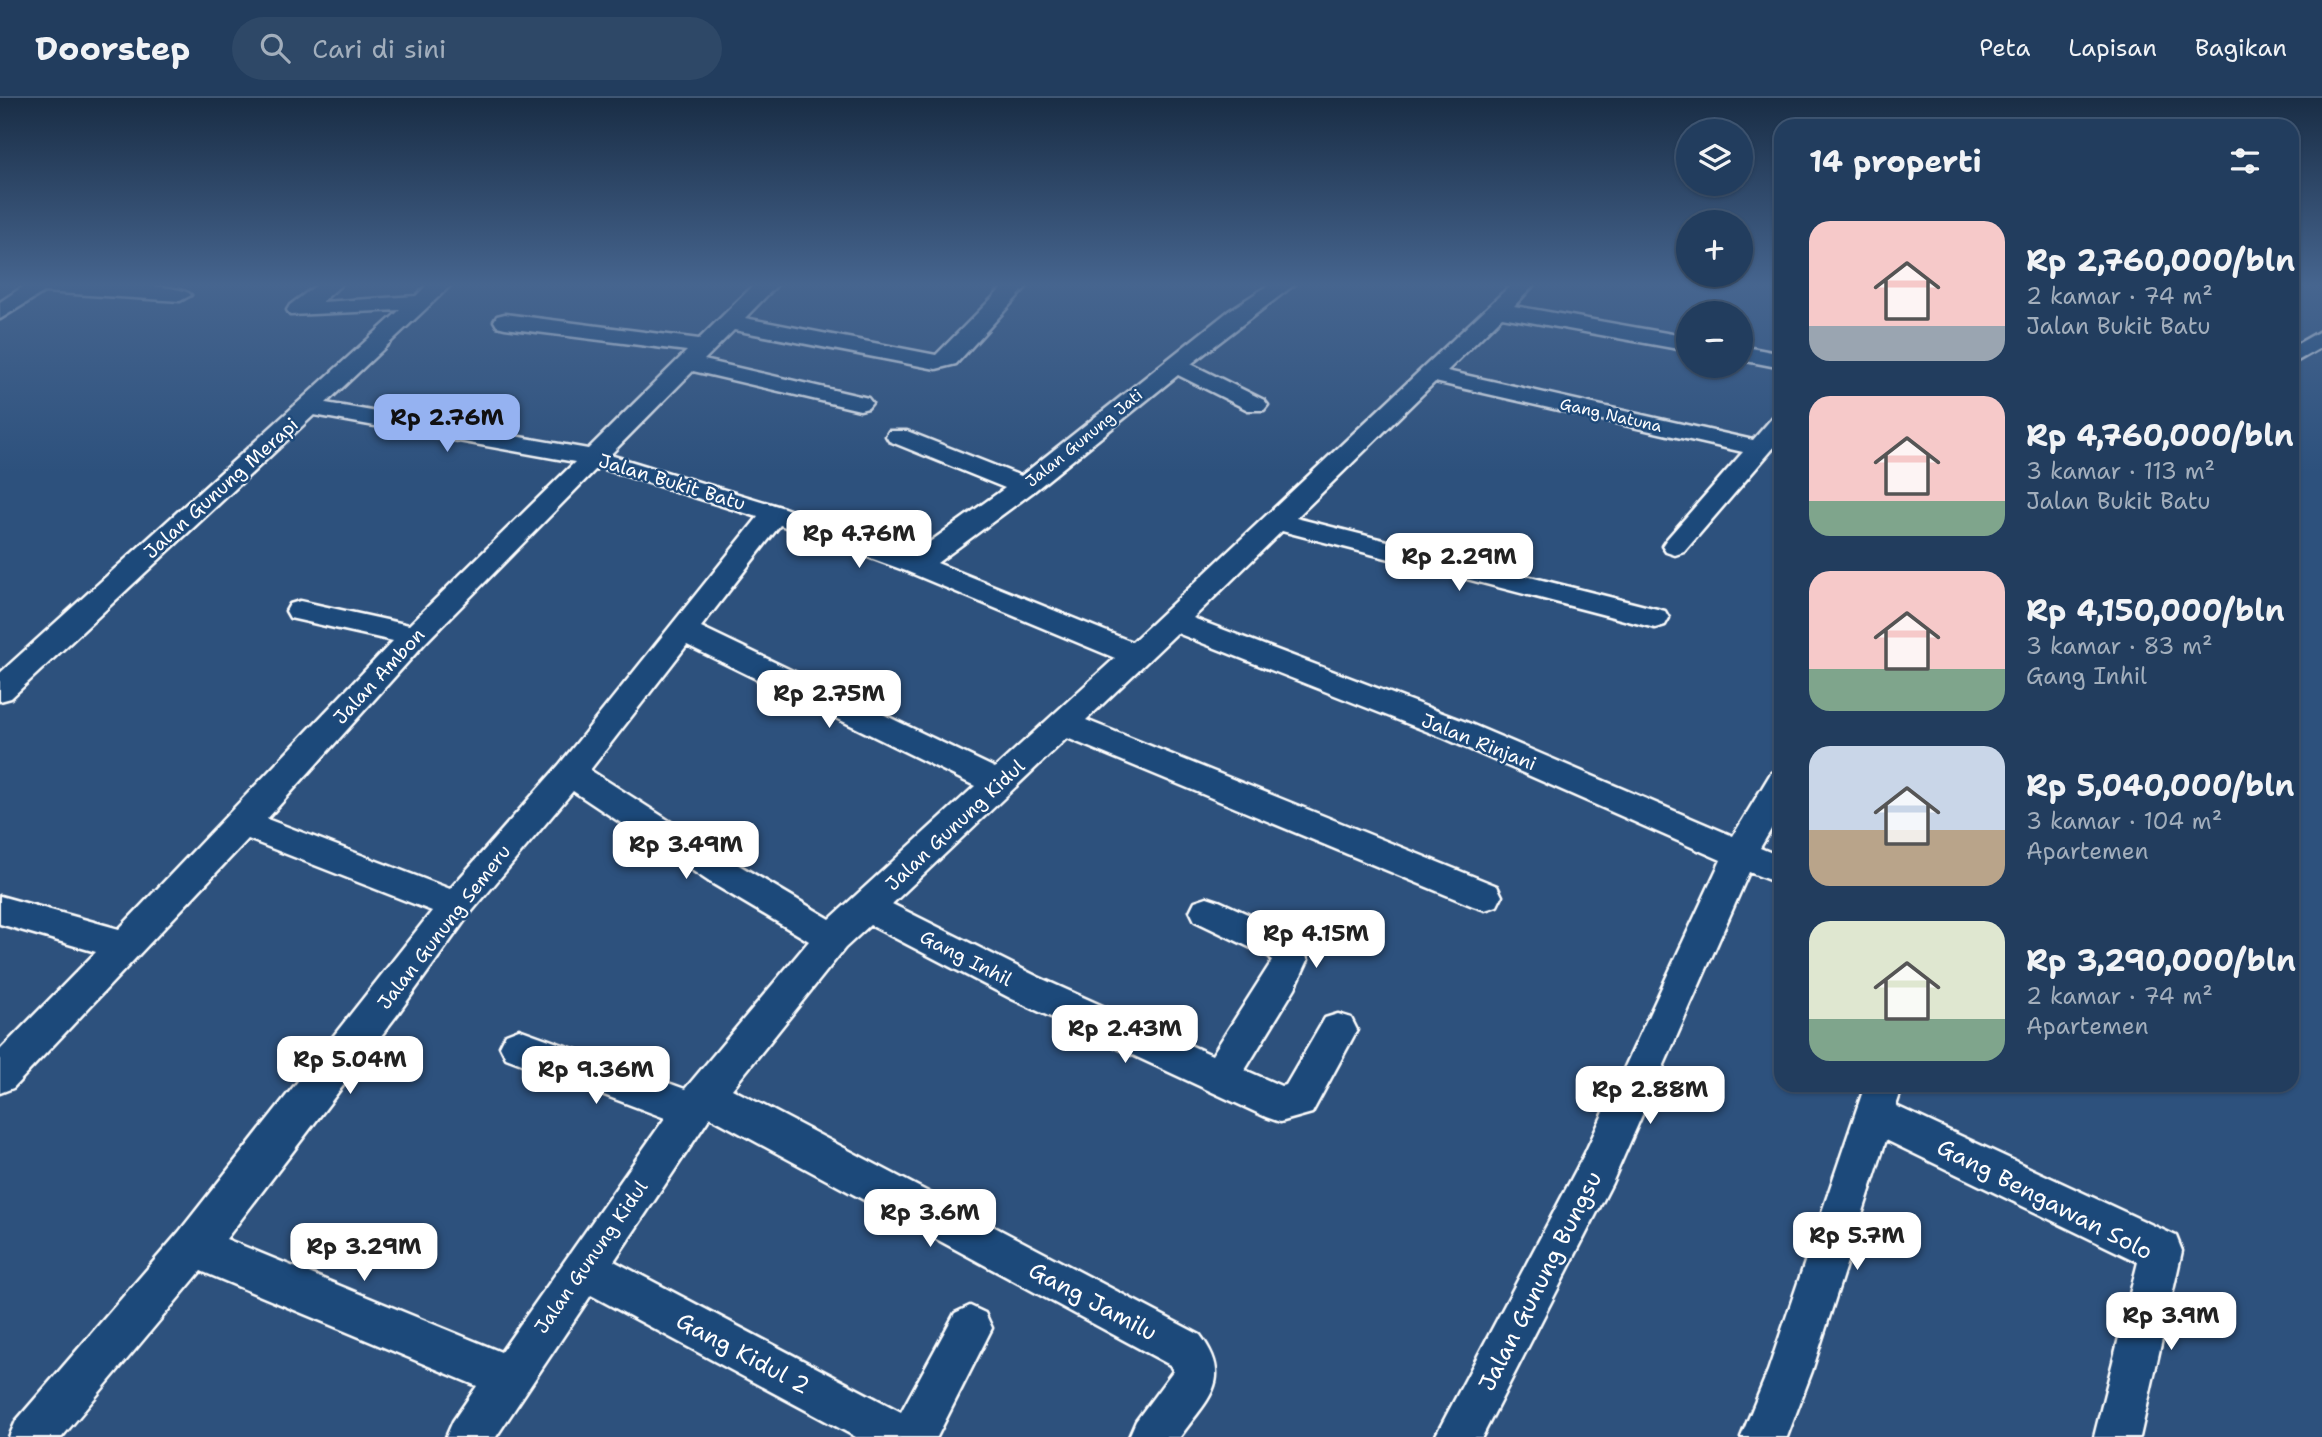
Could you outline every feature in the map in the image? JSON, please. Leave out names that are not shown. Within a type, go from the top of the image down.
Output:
[{"type":"street","name":"Jalan Gunung Merapi","points":[[0,690],[376,346]]},
{"type":"street","points":[[649,346],[697,355],[860,402]]},
{"type":"street","name":"Jalan Ambon","points":[[0,1076],[243,822],[415,636],[591,457],[705,346]]},
{"type":"street","points":[[856,346],[936,362],[948,359],[960,346]]},
{"type":"street","name":"Jalan Gunung Jati","points":[[916,565],[1024,486],[1198,346]]},
{"type":"street","name":"Jalan Gunung Kidul","points":[[469,1437],[698,1102],[833,938],[1172,621],[1458,346]]},
{"type":"street","points":[[1753,355],[1774,359]]},
{"type":"street","points":[[1176,365],[1256,405]]},
{"type":"street","name":"Gang Natuna","points":[[1430,374],[1761,447]]},
{"type":"street","name":"Jalan Bukit Batu","points":[[311,407],[591,457],[775,514],[916,565],[1136,655]]},
{"type":"street","points":[[1675,546],[1774,432]]},
{"type":"street","points":[[898,436],[1024,486]]},
{"type":"street","name":"Jalan Gunung Semeru","points":[[32,1437],[194,1247],[384,1004],[456,906],[570,773],[775,514]]},
{"type":"street","points":[[1275,521],[1655,618]]},
{"type":"street","points":[[300,611],[415,636]]},
{"type":"street","name":"Jalan Rinjani","points":[[1172,621],[1455,730],[1774,868]]},
{"type":"street","points":[[682,630],[999,784]]},
{"type":"street","points":[[1062,723],[1485,896]]},
{"type":"street","points":[[570,773],[720,871],[833,938]]},
{"type":"street","name":"Jalan Gunung Bungsu","points":[[1458,1437],[1598,1169],[1741,852],[1774,796]]},
{"type":"street","points":[[243,822],[456,906]]},
{"type":"street","name":"Gang Inhil","points":[[868,908],[1026,988],[1280,1104],[1293,1103],[1338,1031]]},
{"type":"street","points":[[0,910],[126,946]]},
{"type":"street","points":[[1207,911],[1282,946],[1290,960],[1220,1076]]},
{"type":"street","name":"Gang Jamilu","points":[[519,1046],[698,1102],[1185,1350],[1196,1365],[1195,1378],[1152,1437]]},
{"type":"street","points":[[1764,1437],[1790,1371],[1880,1100]]},
{"type":"street","name":"Gang Bengawan Solo","points":[[1880,1100],[2161,1251],[2117,1437]]},
{"type":"street","points":[[194,1247],[508,1377]]},
{"type":"street","name":"Gang Kidul 2","points":[[584,1268],[902,1437]]},
{"type":"street","points":[[912,1437],[970,1328]]}]
